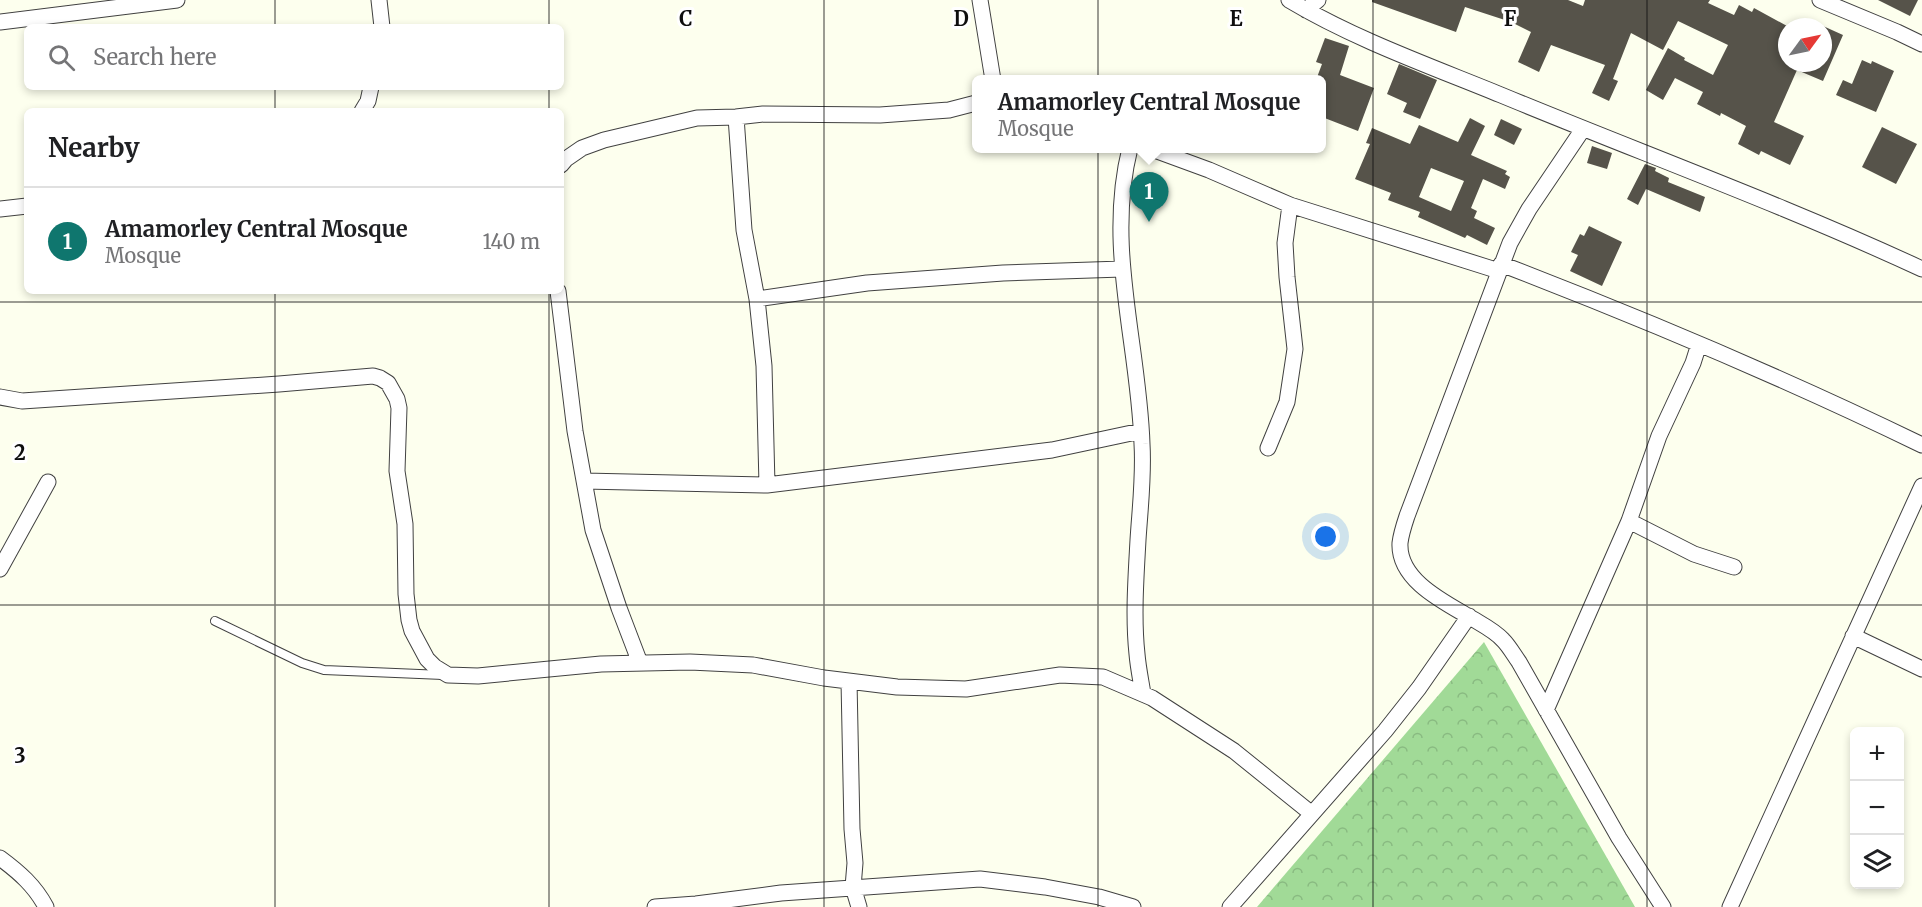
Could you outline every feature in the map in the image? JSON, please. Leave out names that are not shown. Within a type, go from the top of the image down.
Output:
[{"type":"street","points":[[0,22],[100,5],[177,0]]},
{"type":"street","points":[[379,0],[382,24]]},
{"type":"street","points":[[980,0],[992,75]]},
{"type":"street","points":[[1289,0],[1414,59],[1801,215],[1922,269]]},
{"type":"street","points":[[1306,10],[1318,0]]},
{"type":"street","points":[[1820,0],[1922,44]]},
{"type":"street","points":[[364,108],[370,90]]},
{"type":"street","points":[[564,163],[582,148],[604,140],[697,118],[763,114],[880,115],[949,110],[972,104]]},
{"type":"street","points":[[736,117],[744,230],[757,299],[764,366],[767,484]]},
{"type":"street","points":[[1583,129],[1529,209],[1510,243],[1407,516],[1400,545],[1408,570],[1418,582],[1436,597],[1503,639],[1519,662],[1618,838],[1663,907]]},
{"type":"street","points":[[1129,153],[1120,207],[1122,269],[1141,431],[1142,483],[1136,652],[1143,694]]},
{"type":"street","points":[[1163,153],[1290,205],[1500,268],[1610,306],[1808,390],[1922,445]]},
{"type":"street","points":[[1268,448],[1287,402],[1295,349],[1285,243],[1290,205]]},
{"type":"street","points":[[0,209],[24,206]]},
{"type":"street","points":[[757,299],[867,283],[1003,273],[1122,269]]},
{"type":"street","points":[[558,294],[575,431],[593,530],[640,663]]},
{"type":"street","points":[[1546,710],[1629,521],[1659,436],[1699,344]]},
{"type":"street","points":[[0,398],[22,401],[372,376],[380,378],[388,383],[399,408],[397,471],[405,524],[406,594],[409,620],[412,631],[427,658],[435,667],[448,675],[478,676],[602,664],[690,662],[753,665],[897,687],[966,689],[1060,675],[1103,677],[1152,698],[1234,751],[1312,814]]},
{"type":"street","points":[[584,481],[767,484],[1052,450],[1141,431]]},
{"type":"street","points":[[0,569],[48,482]]},
{"type":"street","points":[[1730,907],[1922,486]]},
{"type":"street","points":[[1629,521],[1694,554],[1734,567]]},
{"type":"street","points":[[1230,907],[1385,731],[1419,688],[1469,616]]},
{"type":"street","points":[[1853,636],[1922,669]]},
{"type":"street","points":[[849,681],[852,829],[855,863],[853,887],[859,907]]},
{"type":"street","points":[[0,858],[33,886],[46,907]]},
{"type":"street","points":[[655,907],[696,906],[781,893],[980,879],[1045,887],[1099,897],[1133,907]]},
{"type":"lane","points":[[215,621],[302,663],[324,670],[448,675]]},
{"type":"green space","points":[[1484,642],[1635,907],[1257,907]]},
{"type":"building","points":[[1372,0],[1568,0],[1583,6],[1585,0],[1710,0],[1708,3],[1734,15],[1739,5],[1752,12],[1754,8],[1778,21],[1778,72],[1796,72],[1774,122],[1804,136],[1790,165],[1761,151],[1759,155],[1738,144],[1746,126],[1697,104],[1703,92],[1675,78],[1663,100],[1646,90],[1668,48],[1685,58],[1684,60],[1713,75],[1728,45],[1678,21],[1663,50],[1631,33],[1613,79],[1618,81],[1609,101],[1592,93],[1605,65],[1551,45],[1539,72],[1518,62],[1531,32],[1511,22],[1465,7],[1456,32],[1372,2]]},
{"type":"building","points":[[1878,0],[1918,0],[1910,16]]},
{"type":"building","points":[[1832,30],[1843,35],[1832,60]]},
{"type":"building","points":[[1325,38],[1349,46],[1340,75],[1374,88],[1358,131],[1326,119],[1326,75],[1318,75],[1322,64],[1316,62]]},
{"type":"building","points":[[1862,60],[1871,64],[1872,61],[1894,71],[1876,112],[1836,95],[1843,80],[1852,84]]},
{"type":"building","points":[[1399,64],[1437,80],[1420,119],[1403,112],[1407,103],[1387,94]]},
{"type":"building","points":[[1802,72],[1827,72],[1823,81]]},
{"type":"building","points":[[1470,118],[1485,126],[1471,155],[1507,171],[1505,174],[1510,177],[1505,189],[1483,179],[1471,208],[1477,211],[1474,218],[1495,228],[1487,245],[1418,217],[1420,212],[1388,200],[1391,193],[1355,179],[1370,144],[1366,143],[1372,128],[1410,144],[1419,125],[1458,142]],"holes":[[[1431,168],[1464,181],[1451,211],[1419,197]]]},
{"type":"building","points":[[1501,119],[1522,129],[1514,145],[1494,135]]},
{"type":"building","points":[[1882,127],[1917,144],[1896,184],[1862,167]]},
{"type":"building","points":[[1592,146],[1612,153],[1607,169],[1587,163]]},
{"type":"building","points":[[1645,164],[1656,168],[1655,171],[1669,178],[1668,182],[1705,197],[1700,212],[1646,189],[1638,205],[1627,199]]},
{"type":"building","points":[[1589,226],[1622,242],[1602,286],[1570,271],[1578,255],[1571,252],[1580,234],[1584,236]]},
{"type":"place","name":"Amamorley Central Mosque","points":[[1149,222]]}]
